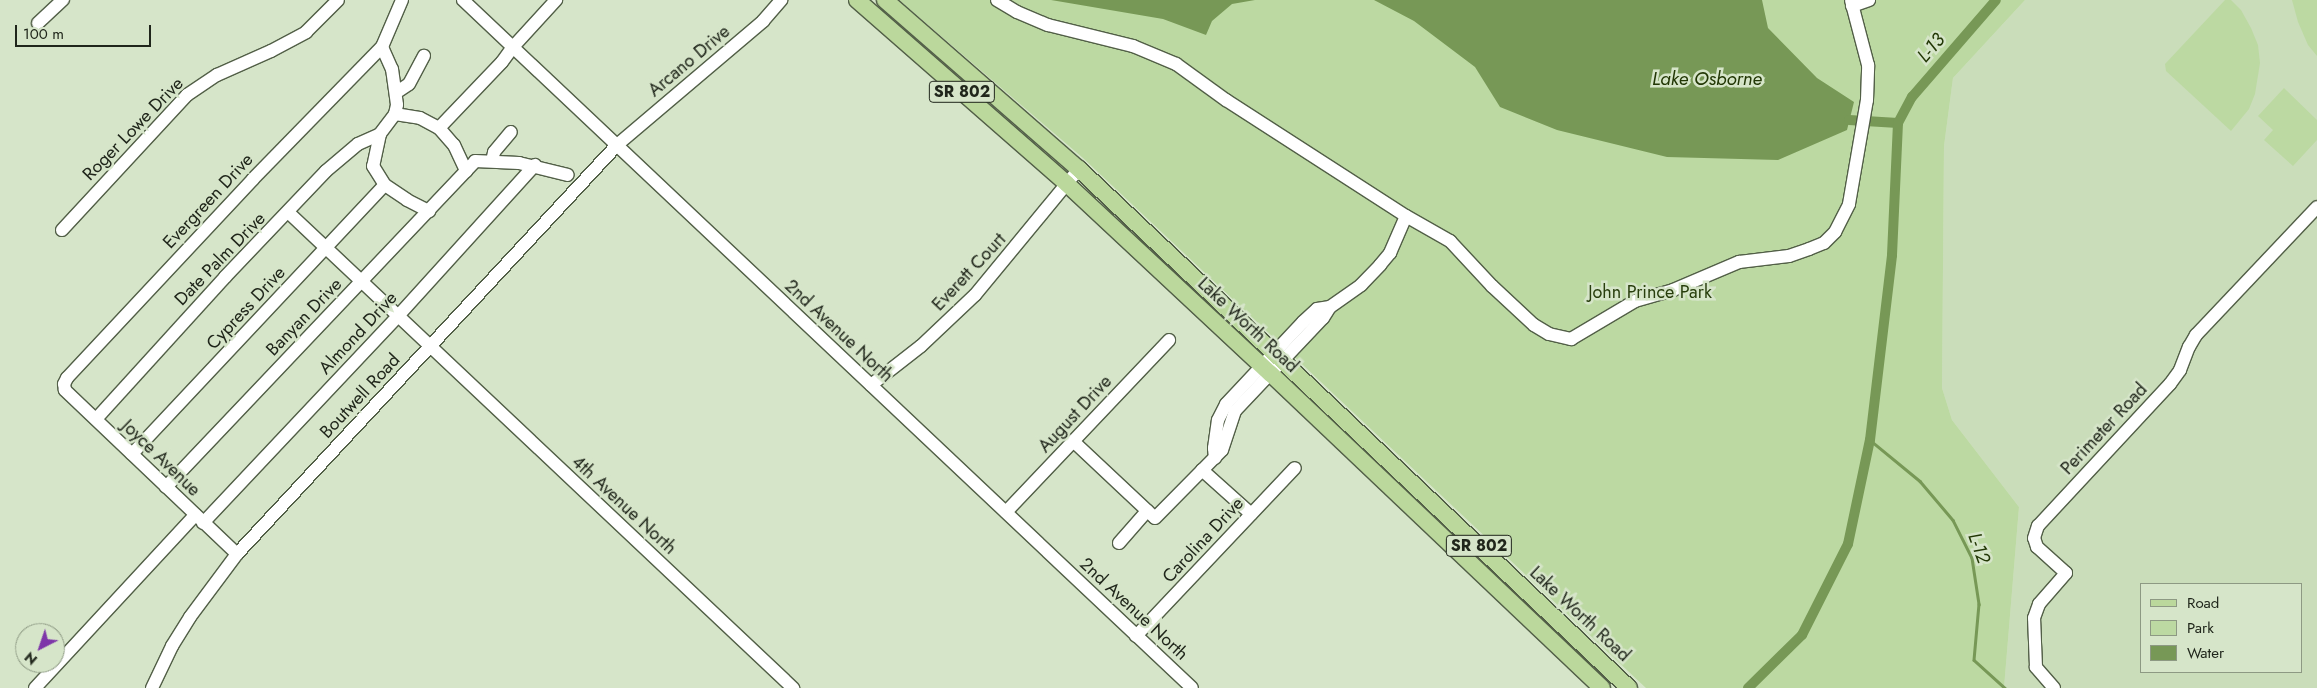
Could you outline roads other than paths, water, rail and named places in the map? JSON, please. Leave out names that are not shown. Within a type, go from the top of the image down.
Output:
[{"type":"main road","name":"Lake Worth Road","points":[[857,0],[1067,184],[1602,688]]},
{"type":"main road","name":"Lake Worth Road","points":[[885,0],[1080,170],[1625,684]]},
{"type":"main road","points":[[1550,638],[1568,645],[1604,673],[1625,684]]},
{"type":"street","points":[[38,23],[62,0]]},
{"type":"street","name":"Roger Lowe Drive","points":[[62,230],[187,95],[217,75],[306,32],[338,0]]},
{"type":"street","points":[[402,0],[382,48],[392,69],[397,92],[395,114],[380,134],[373,166],[385,185],[407,200],[430,211]]},
{"type":"street","name":"2nd Avenue North","points":[[463,0],[1192,688]]},
{"type":"street","points":[[438,128],[502,62],[513,46],[556,0]]},
{"type":"street","name":"Arcano Drive","points":[[617,145],[763,21],[781,0]]},
{"type":"street","points":[[996,0],[1017,12],[1048,25],[1133,46],[1176,64],[1226,100],[1406,216],[1450,241],[1492,286],[1534,325],[1554,336],[1571,339],[1635,301],[1672,290],[1739,262],[1789,256],[1824,242],[1842,221],[1849,204],[1860,145],[1868,100],[1868,65],[1851,3],[1868,0]]},
{"type":"street","name":"Evergreen Drive","points":[[64,384],[67,378],[253,179],[382,48]]},
{"type":"street","points":[[397,92],[402,91],[412,81],[424,56]]},
{"type":"street","points":[[395,114],[420,118],[438,128],[454,145],[466,171],[475,161],[492,161],[535,165],[568,175]]},
{"type":"street","points":[[492,161],[494,152],[511,132]]},
{"type":"street","name":"Date Palm Drive","points":[[96,419],[225,277],[326,171],[358,144],[380,134]]},
{"type":"street","name":"Boutwell Road","points":[[152,688],[172,646],[190,617],[237,554],[617,145]]},
{"type":"street","name":"Almond Drive","points":[[199,519],[398,316],[535,165]]},
{"type":"street","name":"Everett Court","points":[[871,385],[921,346],[975,295],[1080,170]]},
{"type":"street","name":"Banyan Drive","points":[[166,488],[466,171]]},
{"type":"street","name":"Cypress Drive","points":[[132,454],[385,185]]},
{"type":"street","name":"Perimeter Road","points":[[2054,688],[2036,667],[2034,618],[2039,604],[2066,573],[2037,547],[2034,538],[2038,526],[2170,384],[2180,370],[2188,346],[2196,335],[2317,207]]},
{"type":"street","name":"4th Avenue North","points":[[289,212],[793,688]]},
{"type":"street","points":[[1072,441],[1155,518],[1222,450],[1235,411],[1266,370],[1279,357],[1317,309],[1330,307],[1360,285],[1380,265],[1390,252],[1406,216]]},
{"type":"street","name":"August Drive","points":[[1006,512],[1169,340]]},
{"type":"street","name":"Joyce Avenue","points":[[64,384],[65,390],[237,554]]},
{"type":"street","name":"Carolina Drive","points":[[1136,636],[1295,468]]},
{"type":"street","points":[[1202,470],[1251,514]]},
{"type":"street","points":[[1119,543],[1147,511]]},
{"type":"street","points":[[35,688],[199,519]]},
{"type":"water","points":[[1051,0],[1255,0],[1232,4],[1212,21],[1206,35],[1163,19]]},
{"type":"water","name":"Lake Osborne","points":[[1374,0],[1762,0],[1768,28],[1817,78],[1854,102],[1847,130],[1778,160],[1667,157],[1557,130],[1500,107],[1475,67],[1414,21]]},
{"type":"waterway","name":"L-13","points":[[1748,688],[1802,635],[1848,544],[1870,440],[1892,255],[1898,123],[1912,97],[1996,0]]},
{"type":"waterway","points":[[1849,120],[1898,123]]},
{"type":"waterway","name":"L-12","points":[[1870,440],[1920,481],[1953,520],[1972,558],[1979,604],[1974,660],[2005,688]]},
{"type":"park label","name":"John Prince Park","points":[[1650,292]]}]
